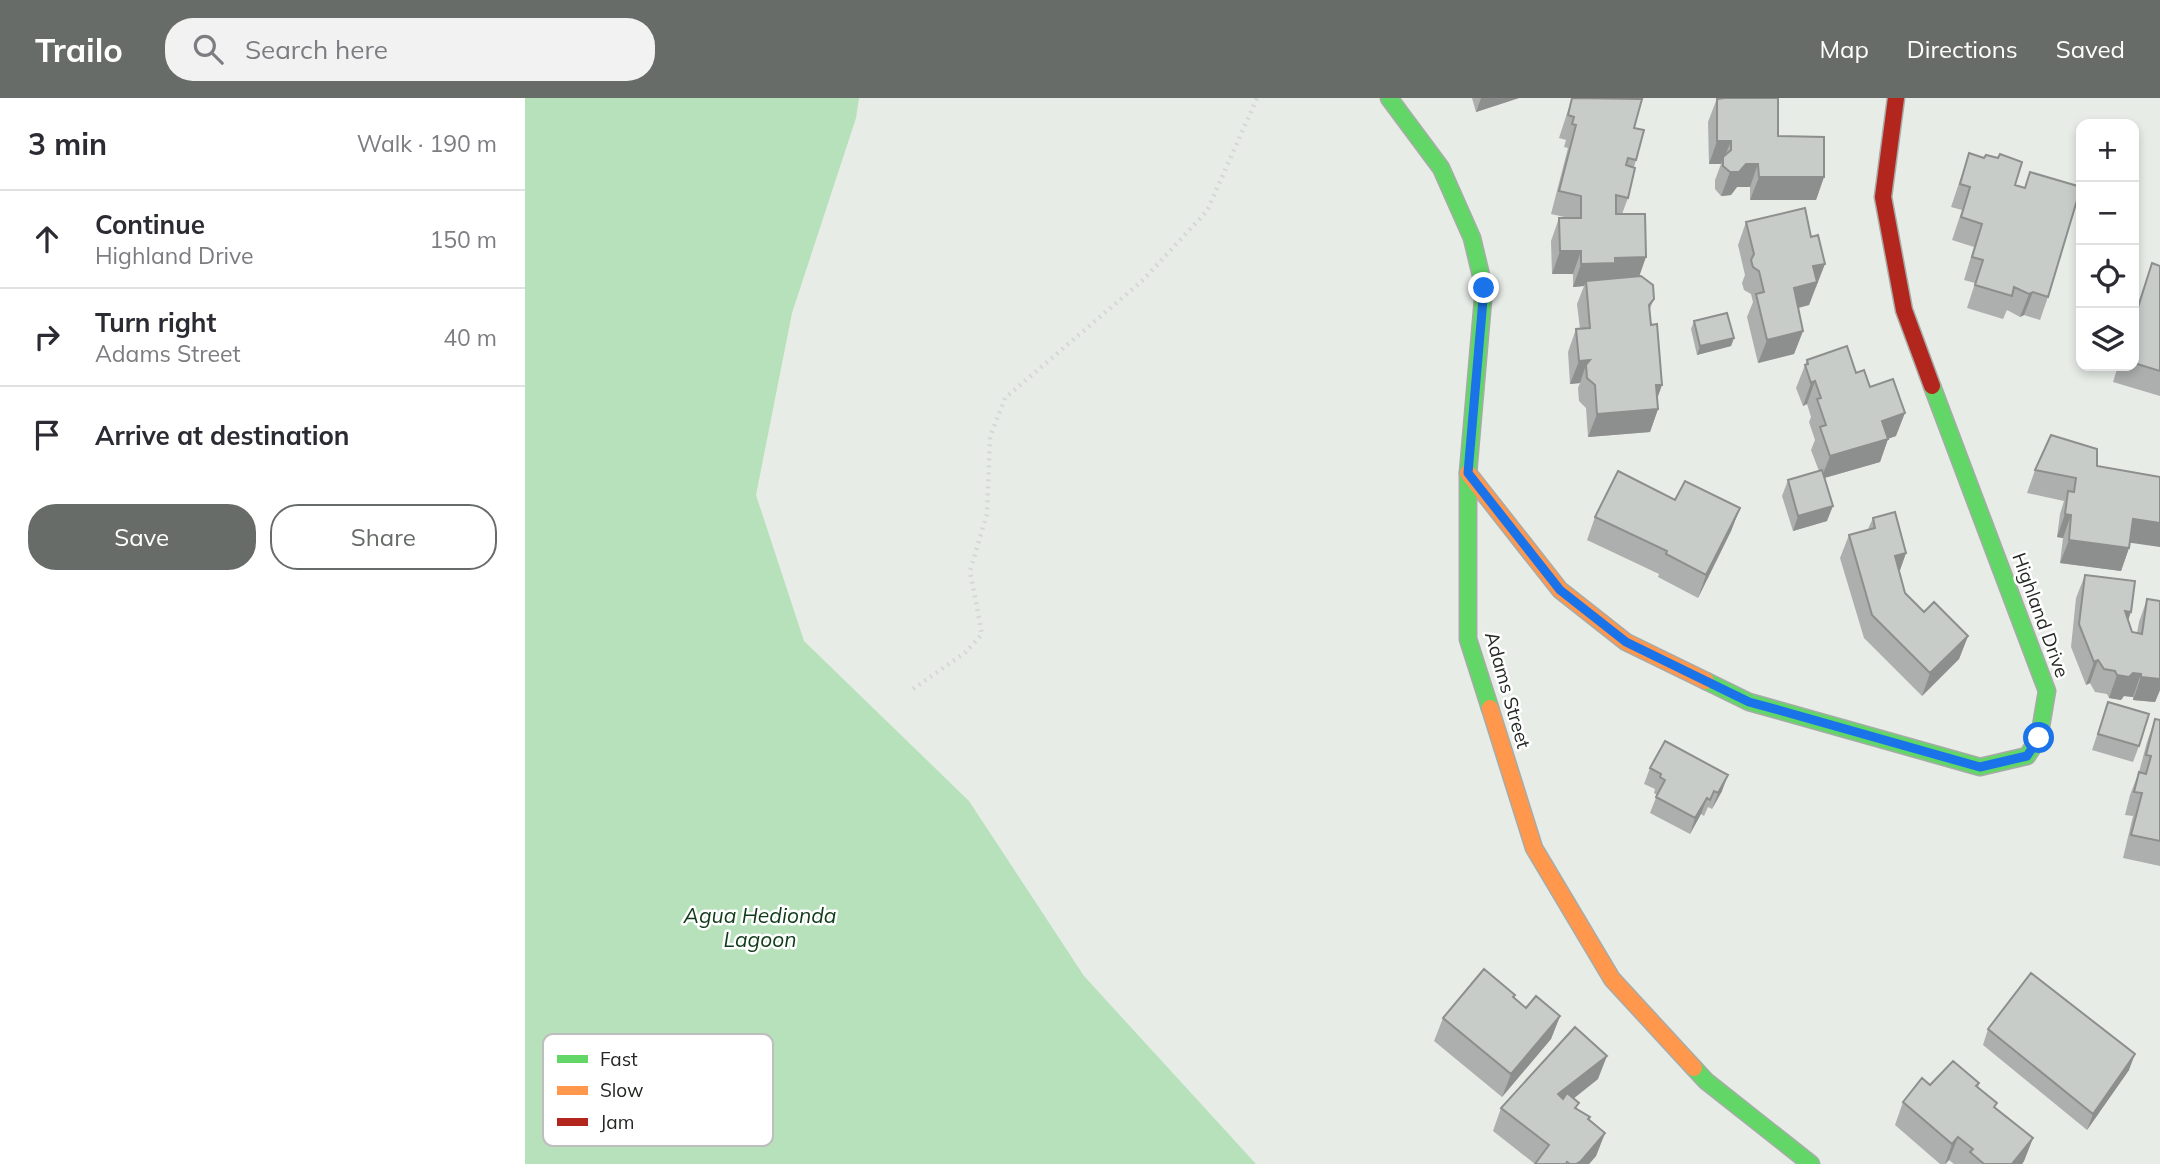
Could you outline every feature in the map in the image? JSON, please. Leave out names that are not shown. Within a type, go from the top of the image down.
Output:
[{"type":"street","name":"Adams Street","points":[[1389,98],[1441,168],[1472,238],[1484,288],[1468,473],[1468,639],[1534,848],[1612,979],[1706,1081],[1811,1164]]},
{"type":"street","name":"Highland Drive","points":[[1468,473],[1560,590],[1626,642],[1749,702],[1980,767],[2027,756],[2039,738],[2047,691],[1904,310],[1883,197],[1896,98]]},
{"type":"path","points":[[913,689],[966,652],[982,634],[970,570],[987,514],[990,437],[1005,398],[1142,281],[1207,211],[1257,98]]},
{"type":"water","name":"Agua Hedionda Lagoon","points":[[525,98],[859,98],[856,118],[792,313],[756,495],[804,641],[969,801],[1084,976],[1256,1164],[525,1164]]},
{"type":"building","points":[[1572,98],[1642,99],[1634,128],[1644,130],[1636,160],[1628,158],[1626,165],[1635,168],[1628,198],[1616,195],[1616,214],[1645,214],[1646,257],[1615,258],[1615,263],[1581,264],[1581,251],[1560,251],[1559,218],[1581,218],[1581,196],[1559,191],[1576,125],[1572,124],[1574,117],[1568,115]]},
{"type":"building","points":[[1778,98],[1778,136],[1824,137],[1824,177],[1759,177],[1758,164],[1746,164],[1739,172],[1730,172],[1723,166],[1723,157],[1731,150],[1731,141],[1717,141],[1717,99]]},
{"type":"building","points":[[1969,153],[1984,158],[1986,155],[1998,158],[2000,154],[2022,162],[2015,185],[2025,188],[2030,172],[2076,186],[2076,204],[2048,297],[2033,292],[2029,294],[2014,287],[2012,296],[1975,285],[1983,260],[1972,257],[1982,224],[1961,217],[1970,187],[1960,184]]},
{"type":"building","points":[[1805,208],[1811,237],[1818,235],[1825,264],[1813,266],[1817,282],[1794,288],[1803,331],[1767,340],[1756,294],[1764,292],[1759,271],[1753,267],[1751,260],[1754,254],[1746,222]]},
{"type":"building","points":[[2152,263],[2160,266],[2160,371],[2139,365],[2139,304]]},
{"type":"building","points":[[1641,276],[1653,285],[1654,299],[1649,305],[1651,325],[1657,324],[1662,385],[1656,385],[1658,409],[1597,414],[1595,385],[1587,378],[1586,365],[1590,360],[1579,361],[1576,329],[1590,328],[1586,281]]},
{"type":"building","points":[[1727,313],[1734,338],[1700,346],[1694,321]]},
{"type":"building","points":[[1847,346],[1856,373],[1864,370],[1870,387],[1893,379],[1905,413],[1882,421],[1888,439],[1830,456],[1820,427],[1826,425],[1817,399],[1821,398],[1815,381],[1811,383],[1805,365],[1808,364],[1807,360]]},
{"type":"building","points":[[2051,435],[2097,449],[2097,466],[2160,477],[2160,523],[2133,519],[2129,548],[2069,540],[2071,515],[2065,514],[2068,491],[2074,492],[2076,478],[2035,470]]},
{"type":"building","points":[[1822,470],[1833,506],[1798,516],[1788,480]]},
{"type":"building","points":[[1618,471],[1675,500],[1685,481],[1740,508],[1706,575],[1666,554],[1667,551],[1595,517]]},
{"type":"building","points":[[1895,512],[1906,553],[1895,556],[1905,593],[1924,612],[1934,602],[1968,636],[1930,673],[1872,615],[1849,535],[1875,528],[1873,518]]},
{"type":"building","points":[[2085,575],[2135,581],[2131,612],[2125,611],[2132,632],[2142,634],[2147,599],[2160,601],[2160,679],[2141,677],[2141,674],[2133,673],[2129,677],[2117,675],[2115,671],[2104,669],[2098,660],[2094,662],[2079,624]]},
{"type":"building","points":[[2108,702],[2149,714],[2139,746],[2098,734]]},
{"type":"building","points":[[2155,719],[2160,720],[2160,841],[2131,835],[2142,793],[2134,792],[2139,772],[2146,774],[2151,756],[2146,755]]},
{"type":"building","points":[[1665,741],[1728,775],[1718,793],[1714,791],[1710,800],[1707,798],[1695,818],[1656,797],[1665,780],[1660,777],[1661,774],[1650,768]]},
{"type":"building","points":[[1484,969],[1526,1008],[1536,996],[1560,1016],[1511,1074],[1443,1018]]},
{"type":"building","points":[[2031,973],[2135,1054],[2093,1114],[1988,1029]]},
{"type":"building","points":[[1575,1027],[1607,1056],[1558,1094],[1563,1099],[1567,1093],[1579,1103],[1575,1108],[1590,1117],[1588,1119],[1605,1133],[1576,1164],[1535,1164],[1549,1145],[1501,1108]]},
{"type":"building","points":[[1953,1061],[1979,1083],[1976,1086],[1997,1103],[1994,1107],[2033,1138],[2012,1164],[1984,1164],[1970,1152],[1973,1149],[1958,1137],[1952,1144],[1903,1102],[1922,1078],[1930,1085]]},
{"type":"traffic: fast","points":[[1389,98],[1441,168],[1472,238],[1484,288],[1468,473],[1468,639],[1490,708]]},
{"type":"traffic: fast","points":[[1706,681],[1749,702],[1980,767],[2027,756],[2039,738],[2047,691],[1932,386]]},
{"type":"traffic: fast","points":[[1694,1068],[1706,1081],[1811,1164]]},
{"type":"traffic: slow","points":[[1468,473],[1560,590],[1626,642],[1706,681]]},
{"type":"traffic: slow","points":[[1490,708],[1534,848],[1612,979],[1694,1068]]},
{"type":"traffic: jam","points":[[1896,98],[1883,197],[1904,310],[1932,386]]},
{"type":"route","points":[[1484,288],[1468,473],[1560,590],[1626,642],[1749,702],[1980,767],[2027,756],[2039,738]]}]
